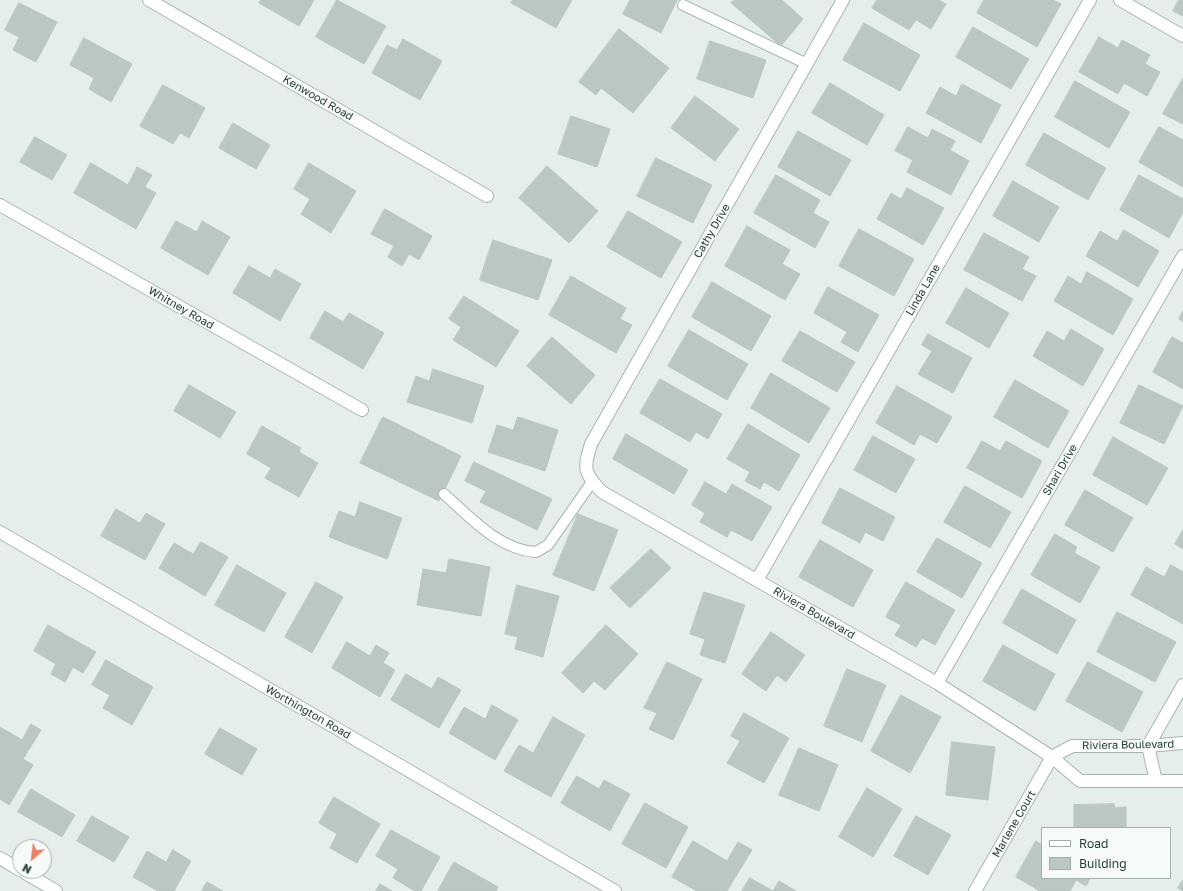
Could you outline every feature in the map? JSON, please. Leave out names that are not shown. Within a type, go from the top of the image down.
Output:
[{"type":"street","name":"Kenwood Road","points":[[148,0],[487,196]]},
{"type":"street","name":"Cathy Drive","points":[[585,464],[591,444],[843,0]]},
{"type":"street","name":"Linda Lane","points":[[757,580],[1090,0]]},
{"type":"street","points":[[1120,0],[1183,36]]},
{"type":"street","name":"Whitney Road","points":[[0,205],[362,410]]},
{"type":"street","name":"Shari Drive","points":[[937,683],[1183,256]]},
{"type":"street","name":"Riviera Boulevard","points":[[585,464],[590,480],[602,492],[937,683],[1052,757],[1080,781],[1183,781]]},
{"type":"street","name":"Worthington Road","points":[[0,532],[615,891]]},
{"type":"street","points":[[1156,781],[1148,746],[1183,685]]},
{"type":"street","name":"Riviera Boulevard","points":[[1052,757],[1072,746],[1148,746],[1183,743]]},
{"type":"street","name":"Marlene Court","points":[[975,891],[1052,757]]},
{"type":"street","points":[[0,858],[12,865]]},
{"type":"street","points":[[36,879],[56,891]]},
{"type":"lane","points":[[682,5],[807,64]]},
{"type":"lane","points":[[444,494],[496,538],[519,550],[536,552],[548,545],[592,482]]},
{"type":"building","points":[[261,0],[314,0],[299,26],[259,3]]},
{"type":"building","points":[[337,0],[386,26],[364,64],[316,37]]},
{"type":"building","points":[[513,0],[572,0],[556,28],[511,3]]},
{"type":"building","points":[[630,0],[677,0],[661,33],[623,14]]},
{"type":"building","points":[[734,0],[782,0],[803,19],[781,46],[731,3]]},
{"type":"building","points":[[877,0],[939,0],[946,4],[931,29],[916,20],[909,30],[872,8]]},
{"type":"building","points":[[984,0],[1053,0],[1061,4],[1037,47],[977,13]]},
{"type":"building","points":[[1179,0],[1183,0],[1183,16],[1173,11]]},
{"type":"building","points":[[19,3],[57,22],[36,62],[13,50],[19,37],[5,30]]},
{"type":"building","points":[[864,23],[920,55],[900,91],[843,60]]},
{"type":"building","points":[[973,27],[1029,59],[1011,89],[956,57]]},
{"type":"building","points":[[619,29],[669,68],[633,113],[601,88],[596,95],[579,82]]},
{"type":"building","points":[[1099,37],[1118,48],[1122,40],[1150,55],[1145,64],[1160,72],[1147,96],[1124,83],[1118,94],[1079,72]]},
{"type":"building","points":[[84,38],[132,64],[111,102],[89,89],[94,78],[70,65]]},
{"type":"building","points":[[403,39],[442,61],[420,100],[372,73],[387,45],[397,50]]},
{"type":"building","points":[[710,41],[766,60],[753,98],[697,79]]},
{"type":"building","points":[[1183,78],[1183,124],[1163,114]]},
{"type":"building","points":[[1075,81],[1130,112],[1109,148],[1055,117]]},
{"type":"building","points":[[830,83],[884,115],[867,145],[812,113]]},
{"type":"building","points":[[962,84],[1001,105],[981,143],[926,113],[940,87],[956,96]]},
{"type":"building","points":[[163,85],[205,108],[189,138],[180,133],[173,144],[140,126]]},
{"type":"building","points":[[695,96],[739,129],[715,161],[671,128]]},
{"type":"building","points":[[571,116],[610,129],[597,167],[558,154]]},
{"type":"building","points":[[233,123],[270,145],[256,169],[219,148]]},
{"type":"building","points":[[908,127],[928,138],[932,129],[955,141],[950,150],[969,161],[951,195],[907,172],[913,160],[895,151]]},
{"type":"building","points":[[1159,127],[1183,140],[1183,187],[1139,162]]},
{"type":"building","points":[[798,131],[851,160],[830,196],[778,167]]},
{"type":"building","points":[[1044,133],[1106,168],[1088,200],[1026,165]]},
{"type":"building","points":[[35,137],[67,155],[52,180],[20,162]]},
{"type":"building","points":[[656,158],[712,185],[693,223],[637,196]]},
{"type":"building","points":[[91,163],[128,185],[137,167],[152,175],[145,187],[156,193],[136,229],[74,193]]},
{"type":"building","points":[[309,163],[356,191],[331,233],[301,214],[310,199],[294,189]]},
{"type":"building","points":[[547,166],[598,211],[569,243],[519,198]]},
{"type":"building","points":[[776,175],[820,200],[813,213],[829,222],[815,248],[754,213]]},
{"type":"building","points":[[1139,175],[1183,199],[1183,212],[1169,238],[1120,210]]},
{"type":"building","points":[[1013,181],[1059,207],[1039,242],[993,216]]},
{"type":"building","points":[[907,188],[944,208],[923,245],[877,219],[891,193],[901,199]]},
{"type":"building","points":[[385,209],[432,236],[419,260],[409,254],[402,266],[388,257],[394,246],[371,234]]},
{"type":"building","points":[[628,211],[682,242],[661,278],[607,247]]},
{"type":"building","points":[[176,221],[197,232],[202,221],[230,237],[208,275],[161,248]]},
{"type":"building","points":[[747,226],[790,250],[782,264],[800,274],[785,300],[725,266]]},
{"type":"building","points":[[859,229],[914,259],[894,296],[839,266]]},
{"type":"building","points":[[1124,230],[1159,251],[1138,287],[1086,256],[1100,231],[1117,241]]},
{"type":"building","points":[[984,233],[1029,257],[1022,269],[1036,276],[1022,301],[964,270]]},
{"type":"building","points":[[493,240],[552,260],[538,300],[480,280]]},
{"type":"building","points":[[249,266],[270,278],[275,269],[301,284],[280,321],[233,293]]},
{"type":"building","points":[[1087,272],[1133,299],[1113,335],[1054,301],[1068,276],[1081,284]]},
{"type":"building","points":[[571,276],[626,308],[620,319],[632,325],[616,353],[549,315]]},
{"type":"building","points":[[712,282],[771,316],[751,351],[692,317]]},
{"type":"building","points":[[828,287],[879,315],[858,352],[841,342],[847,332],[814,313]]},
{"type":"building","points":[[966,288],[1009,313],[989,348],[946,323]]},
{"type":"building","points":[[464,296],[519,331],[496,367],[453,340],[461,327],[449,319]]},
{"type":"building","points":[[325,311],[343,322],[349,313],[384,333],[363,369],[310,338]]},
{"type":"building","points":[[1183,311],[1183,322],[1179,319]]},
{"type":"building","points":[[1071,329],[1104,349],[1083,386],[1033,356],[1047,331],[1064,341]]},
{"type":"building","points":[[689,330],[748,364],[727,400],[668,366]]},
{"type":"building","points":[[800,331],[855,362],[837,392],[782,361]]},
{"type":"building","points":[[928,334],[972,358],[953,393],[918,374],[932,351],[922,345]]},
{"type":"building","points":[[552,337],[595,375],[571,404],[527,366]]},
{"type":"building","points":[[1172,337],[1183,343],[1183,389],[1153,372]]},
{"type":"building","points":[[433,369],[484,386],[472,423],[407,402],[416,376],[429,381]]},
{"type":"building","points":[[771,373],[830,408],[809,443],[751,408]]},
{"type":"building","points":[[660,379],[722,414],[708,439],[696,432],[690,442],[640,413]]},
{"type":"building","points":[[1015,380],[1069,411],[1048,448],[994,417]]},
{"type":"building","points":[[189,385],[236,412],[220,438],[174,411]]},
{"type":"building","points":[[1139,385],[1183,406],[1164,444],[1120,423]]},
{"type":"building","points":[[897,386],[952,417],[937,443],[920,434],[914,445],[876,423]]},
{"type":"building","points":[[383,417],[461,456],[439,501],[360,463]]},
{"type":"building","points":[[518,417],[558,430],[545,471],[488,452],[497,425],[513,430]]},
{"type":"building","points":[[748,424],[800,455],[779,491],[764,482],[760,489],[745,481],[750,472],[727,459]]},
{"type":"building","points":[[262,426],[301,448],[299,452],[318,463],[299,497],[265,478],[271,468],[247,454]]},
{"type":"building","points":[[626,434],[688,470],[674,494],[613,459]]},
{"type":"building","points":[[873,436],[915,459],[896,493],[854,470]]},
{"type":"building","points":[[1113,437],[1168,468],[1147,505],[1093,475]]},
{"type":"building","points":[[982,441],[1000,451],[1006,441],[1042,461],[1022,498],[967,468]]},
{"type":"building","points":[[474,462],[552,499],[537,530],[480,502],[486,491],[465,481]]},
{"type":"building","points":[[705,482],[726,494],[732,484],[772,507],[752,541],[731,530],[727,537],[700,522],[705,513],[692,505]]},
{"type":"building","points":[[965,486],[1011,512],[990,548],[944,522]]},
{"type":"building","points":[[840,488],[895,517],[883,541],[865,532],[860,543],[822,523]]},
{"type":"building","points":[[1085,490],[1133,518],[1113,552],[1065,525]]},
{"type":"building","points":[[360,502],[402,518],[387,559],[329,537],[339,511],[355,517]]},
{"type":"building","points":[[116,509],[140,523],[146,513],[165,524],[145,560],[101,536]]},
{"type":"building","points":[[578,514],[618,530],[594,591],[553,575]]},
{"type":"building","points":[[1183,530],[1183,549],[1175,544]]},
{"type":"building","points":[[1055,534],[1077,547],[1074,553],[1100,567],[1080,603],[1031,575]]},
{"type":"building","points":[[937,538],[982,563],[962,598],[917,572]]},
{"type":"building","points":[[820,540],[873,570],[853,607],[799,577]]},
{"type":"building","points":[[201,542],[228,557],[205,596],[159,568],[174,543],[193,554]]},
{"type":"building","points":[[651,549],[671,568],[630,608],[610,588]]},
{"type":"building","points":[[449,559],[490,567],[481,616],[417,605],[423,569],[446,573]]},
{"type":"building","points":[[237,565],[286,593],[264,632],[215,605]]},
{"type":"building","points":[[1171,565],[1183,572],[1183,624],[1131,595],[1146,567],[1164,577]]},
{"type":"building","points":[[316,582],[343,597],[312,653],[285,637]]},
{"type":"building","points":[[906,582],[955,610],[935,645],[922,638],[916,647],[895,635],[901,625],[886,617]]},
{"type":"building","points":[[517,585],[559,596],[543,657],[515,649],[518,637],[505,634]]},
{"type":"building","points":[[1022,589],[1076,620],[1057,654],[1003,623]]},
{"type":"building","points":[[704,592],[745,605],[725,663],[700,655],[705,639],[690,634]]},
{"type":"building","points":[[1117,612],[1176,642],[1155,682],[1097,652]]},
{"type":"building","points":[[48,625],[96,652],[83,673],[73,667],[65,682],[51,674],[56,664],[34,651]]},
{"type":"building","points":[[606,625],[638,654],[605,690],[594,681],[583,693],[562,673]]},
{"type":"building","points":[[771,632],[805,655],[786,682],[777,675],[766,691],[742,674]]},
{"type":"building","points":[[347,642],[370,656],[376,645],[389,653],[383,663],[395,670],[380,697],[332,668]]},
{"type":"building","points":[[1003,645],[1055,674],[1035,711],[983,681]]},
{"type":"building","points":[[106,660],[153,687],[132,725],[103,708],[110,695],[92,685]]},
{"type":"building","points":[[667,662],[702,679],[673,740],[649,729],[657,713],[644,708]]},
{"type":"building","points":[[1088,662],[1143,692],[1122,732],[1066,701]]},
{"type":"building","points":[[847,669],[886,685],[862,742],[824,726]]},
{"type":"building","points":[[406,674],[432,689],[438,677],[461,690],[439,728],[391,700]]},
{"type":"building","points":[[901,695],[941,717],[910,773],[871,751]]},
{"type":"building","points":[[492,705],[518,720],[495,760],[449,733],[464,707],[485,719]]},
{"type":"building","points":[[744,713],[789,738],[764,783],[727,763],[740,741],[731,736]]},
{"type":"building","points":[[553,717],[585,735],[551,797],[504,771],[519,745],[533,753]]},
{"type":"building","points":[[31,724],[41,730],[23,759],[33,765],[9,805],[0,799],[0,727],[22,740]]},
{"type":"building","points":[[220,728],[257,749],[242,775],[205,754]]},
{"type":"building","points":[[952,742],[995,747],[988,800],[946,795]]},
{"type":"building","points":[[799,748],[838,765],[819,811],[779,795]]},
{"type":"building","points":[[577,776],[599,789],[604,780],[630,794],[610,831],[561,803]]},
{"type":"building","points":[[867,788],[902,809],[873,857],[839,837]]},
{"type":"building","points":[[31,789],[75,815],[62,837],[18,812]]},
{"type":"building","points":[[334,797],[380,824],[357,863],[330,848],[337,834],[319,823]]},
{"type":"building","points":[[645,803],[688,827],[666,868],[622,844]]},
{"type":"building","points":[[1114,804],[1115,808],[1126,807],[1126,827],[1074,827],[1074,805]]},
{"type":"building","points":[[92,816],[129,837],[114,862],[77,841]]},
{"type":"building","points":[[916,816],[951,835],[928,875],[894,856]]},
{"type":"building","points":[[391,830],[440,857],[421,891],[415,891],[393,878],[398,869],[376,856]]},
{"type":"building","points":[[693,841],[727,861],[738,842],[752,850],[727,891],[697,891],[672,877]]},
{"type":"building","points":[[1036,841],[1041,844],[1041,879],[1090,879],[1086,886],[1076,880],[1070,891],[1038,891],[1016,877]]},
{"type":"building","points":[[173,850],[191,861],[174,891],[158,891],[133,877],[147,851],[166,862]]},
{"type":"building","points":[[454,862],[498,887],[496,891],[438,891]]},
{"type":"building","points":[[750,878],[773,891],[742,891]]},
{"type":"building","points":[[1183,880],[1183,891],[1178,888]]},
{"type":"building","points":[[779,881],[796,891],[773,891]]},
{"type":"building","points":[[207,882],[223,891],[202,891]]},
{"type":"building","points":[[380,884],[392,891],[376,891]]}]
